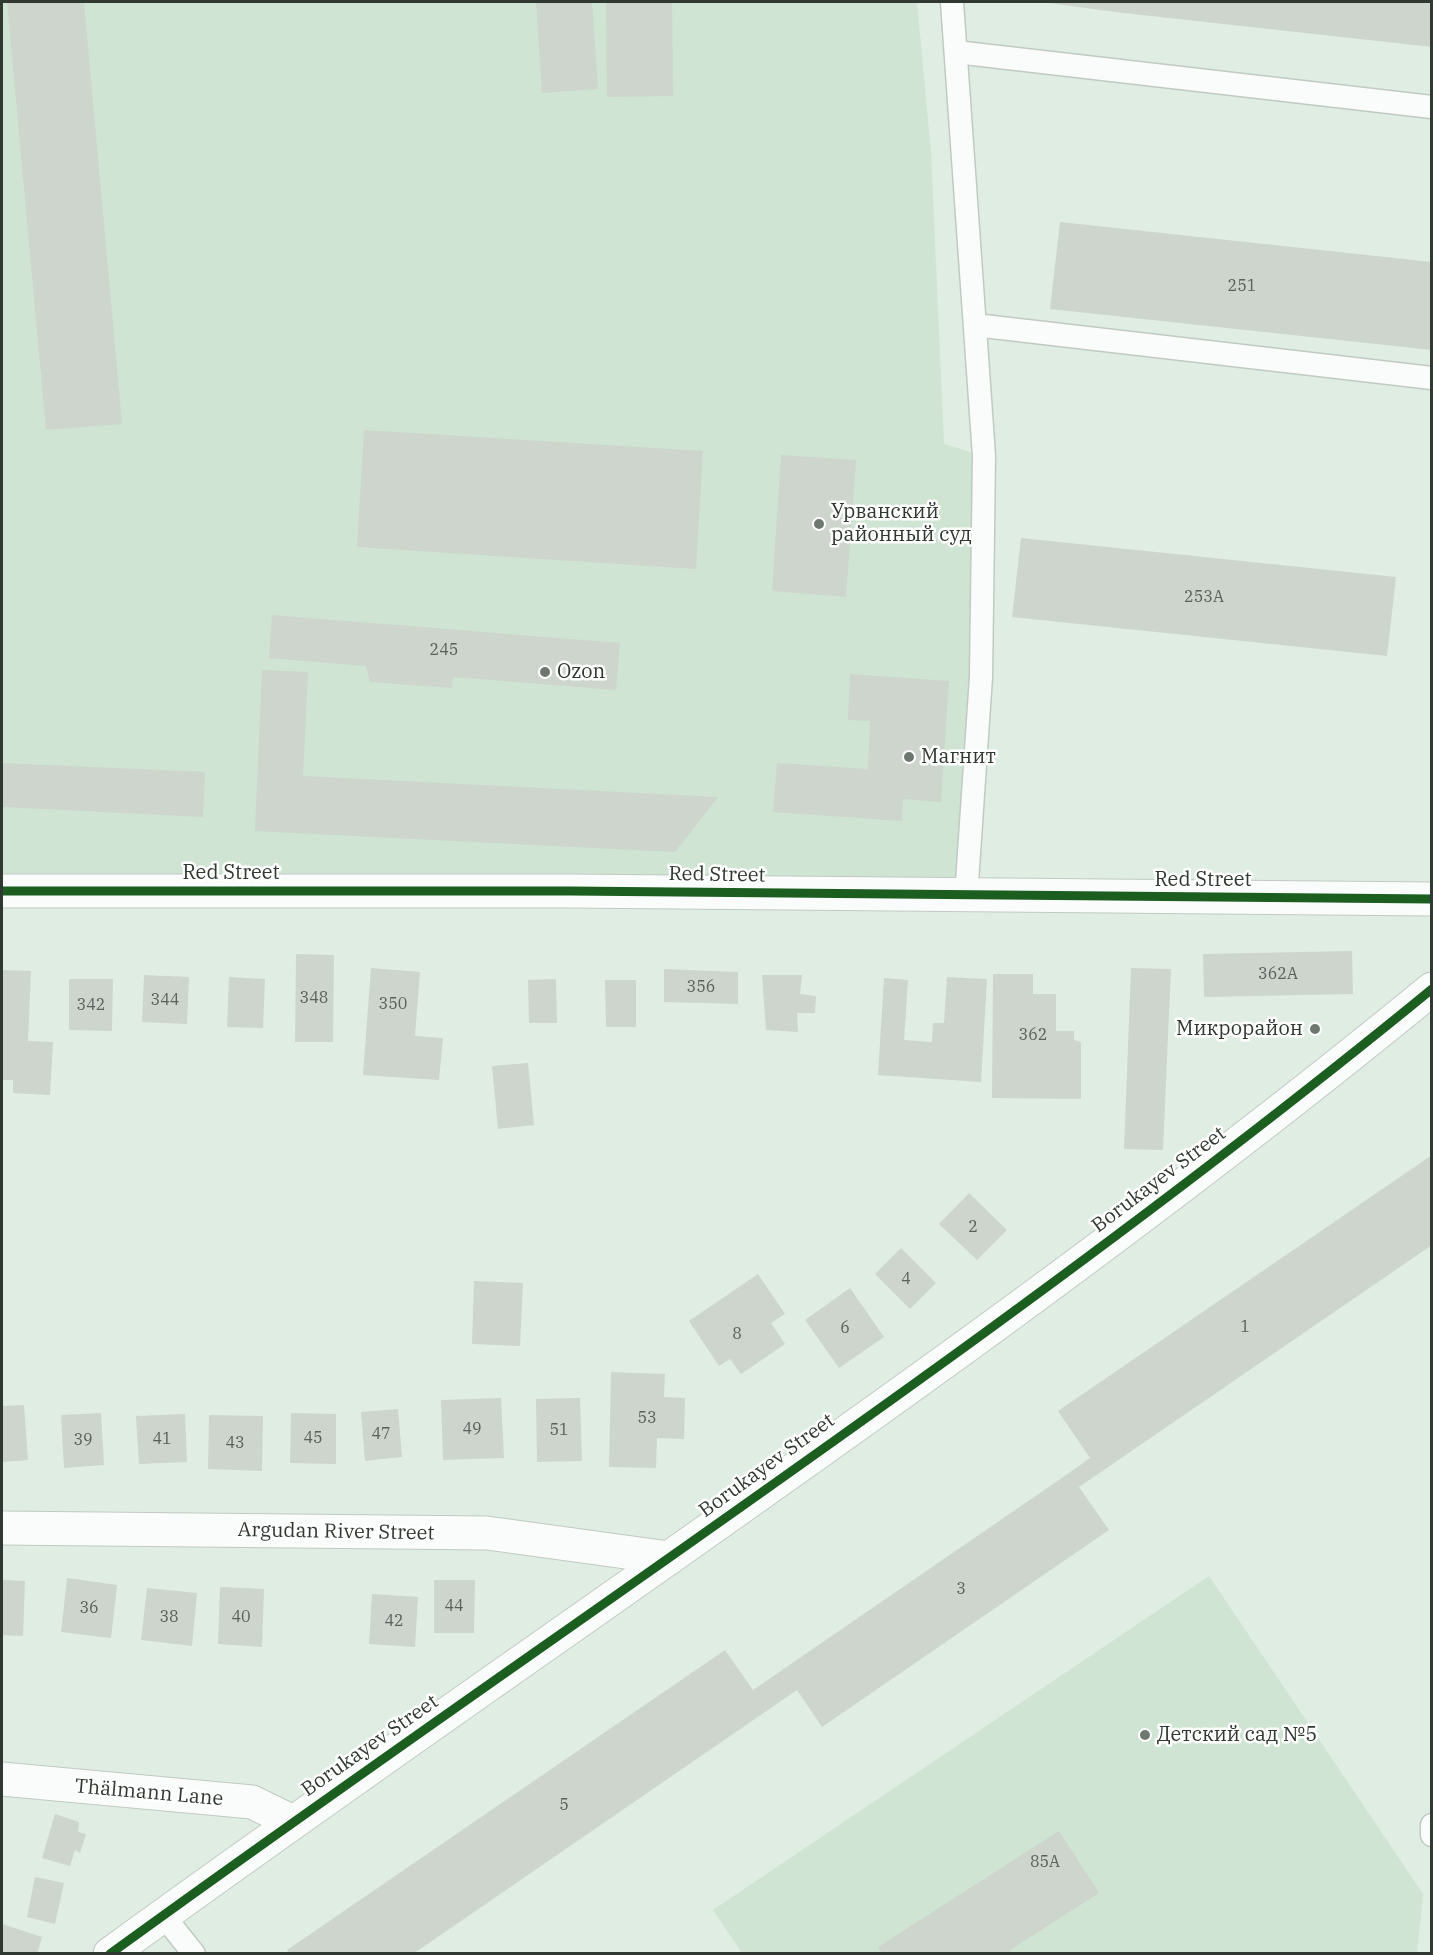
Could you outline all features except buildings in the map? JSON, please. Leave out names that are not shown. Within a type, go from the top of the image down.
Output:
[{"type":"street","name":"Red Street","points":[[2,891],[570,891],[966,897],[1431,899]]},
{"type":"street","name":"Borukayev Street","points":[[110,1953],[1031,1300],[1347,1059],[1431,989]]},
{"type":"street","name":"Argudan River Street","points":[[2,1528],[487,1533],[669,1558]]},
{"type":"street","name":"Thälmann Lane","points":[[2,1779],[252,1802],[293,1822]]},
{"type":"lane","points":[[952,2],[984,456],[981,677],[966,897]]},
{"type":"lane","points":[[956,52],[1431,107]]},
{"type":"lane","points":[[975,325],[1431,378]]},
{"type":"lane","points":[[1431,1825],[1431,1835]]},
{"type":"lane","points":[[163,1915],[194,1953]]},
{"type":"shaded area","points":[[2,2],[917,2],[931,152],[944,444],[984,456],[966,897],[2,891]]},
{"type":"shaded area","name":"Детский сад №5","points":[[1209,1576],[1423,1894],[1417,1954],[742,1953],[713,1910]]},
{"type":"cycle path","points":[[2,891],[570,891],[1432,899]]},
{"type":"cycle path","points":[[110,1954],[945,1362],[1272,1117],[1432,989]]},
{"type":"place","name":"Урванский районный суд","points":[[819,524]]},
{"type":"place","name":"Ozon","points":[[545,672]]},
{"type":"place","name":"Магнит","points":[[909,757]]},
{"type":"place","name":"Микрорайон","points":[[1315,1029]]},
{"type":"place","name":"Детский сад №5","points":[[1145,1735]]}]
